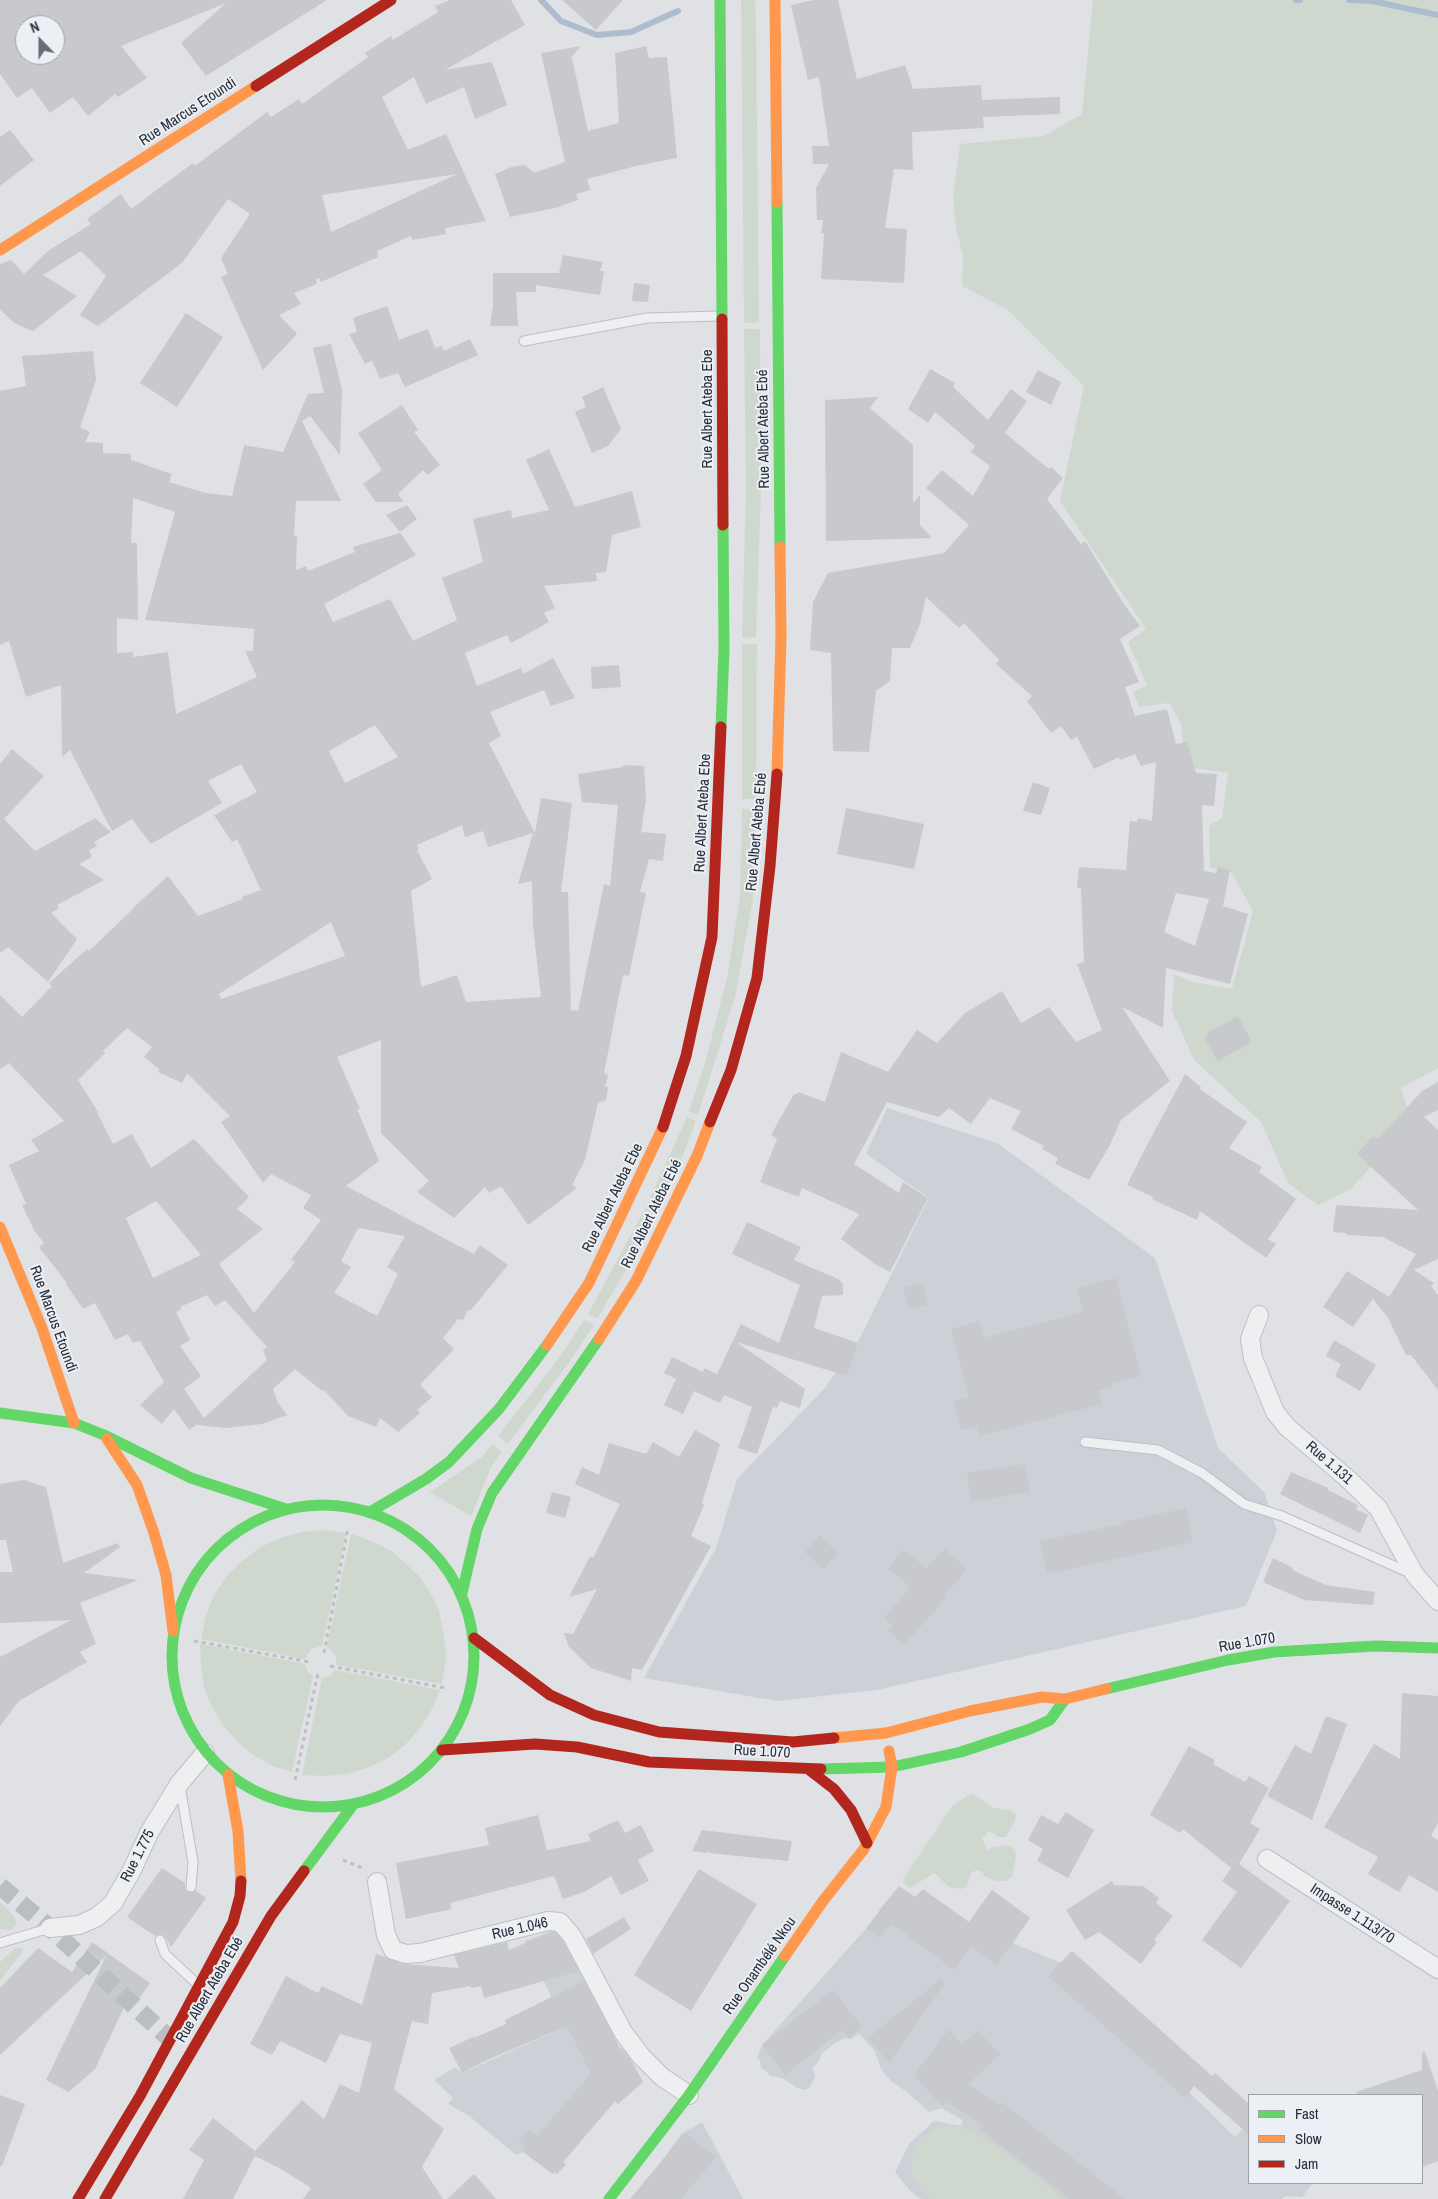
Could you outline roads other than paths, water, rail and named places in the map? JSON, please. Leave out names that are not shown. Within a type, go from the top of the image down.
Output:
[{"type":"main road","name":"Rue Albert Ateba Ebe","points":[[370,1512],[426,1479],[449,1462],[499,1409],[540,1356],[589,1283],[661,1132],[686,1056],[712,937],[719,804],[724,648],[720,0]]},
{"type":"main road","name":"Rue Albert Ateba Ebé","points":[[462,1593],[477,1529],[492,1493],[518,1453],[574,1377],[636,1281],[697,1156],[731,1070],[757,978],[777,784],[781,637],[775,0]]},
{"type":"main road","name":"Rue Marcus Etoundi","points":[[0,250],[384,2]]},
{"type":"main road","name":"Rue Marcus Etoundi","points":[[0,1228],[42,1328],[74,1423]]},
{"type":"main road","points":[[0,1413],[74,1423],[104,1435],[191,1478],[286,1509]]},
{"type":"main road","points":[[104,1435],[137,1485],[154,1532],[166,1575],[173,1631],[171,1663],[176,1695],[187,1726],[205,1753],[228,1775],[256,1793],[287,1804],[320,1808],[353,1805],[402,1785],[442,1750],[463,1716],[474,1678],[474,1638],[462,1593],[446,1566],[425,1543],[399,1524],[370,1512],[342,1506],[314,1505],[286,1509],[253,1522],[224,1541],[200,1567],[183,1597],[173,1631]]},
{"type":"main road","name":"Rue 1.070","points":[[474,1638],[550,1695],[594,1716],[659,1732],[793,1742],[886,1733],[988,1707],[1042,1697],[1065,1699],[1228,1660],[1274,1652],[1376,1646],[1438,1648]]},
{"type":"main road","name":"Rue 1.070","points":[[442,1750],[535,1744],[578,1747],[649,1762],[808,1769],[892,1767],[962,1752],[1030,1729],[1050,1720],[1065,1699]]},
{"type":"main road","name":"Rue Onambélé Nkou","points":[[609,2199],[689,2095],[823,1901],[867,1843],[886,1807],[892,1767],[886,1733]]},
{"type":"main road","points":[[808,1769],[834,1789],[851,1810],[867,1843]]},
{"type":"main road","name":"Rue Albert Ateba Ebé","points":[[78,2199],[140,2096],[233,1922],[240,1896],[241,1868],[238,1831],[228,1775]]},
{"type":"main road","name":"Rue Albert Ateba Ebé","points":[[105,2199],[271,1916],[321,1851],[353,1805]]},
{"type":"street","name":"Rue 1.131","points":[[1259,1315],[1250,1339],[1253,1358],[1275,1412],[1287,1427],[1348,1478],[1378,1508],[1415,1575],[1438,1601]]},
{"type":"street","name":"Rue 1.775","points":[[50,1928],[79,1925],[97,1917],[113,1904],[132,1870],[149,1833],[180,1784],[205,1753]]},
{"type":"street","name":"Impasse 1.113/70","points":[[1267,1858],[1438,1969]]},
{"type":"street","name":"Rue 1.046","points":[[377,1882],[386,1935],[393,1950],[406,1954],[420,1953],[548,1921],[560,1922],[572,1936],[623,2032],[641,2056],[662,2077],[689,2095]]},
{"type":"lane","points":[[524,341],[647,318],[723,316]]},
{"type":"lane","points":[[1085,1442],[1158,1450],[1202,1473],[1244,1504],[1282,1516],[1415,1575]]},
{"type":"lane","points":[[180,1784],[193,1862],[191,1887]]},
{"type":"lane","points":[[0,1943],[50,1928]]},
{"type":"lane","points":[[160,1940],[165,1954],[200,1986]]},
{"type":"waterway","points":[[541,0],[561,21],[597,35],[631,32],[678,11]]},
{"type":"waterway","points":[[1349,0],[1372,1],[1438,15]]},
{"type":"tunnel","points":[[0,1886],[50,1928],[171,2040]]}]
